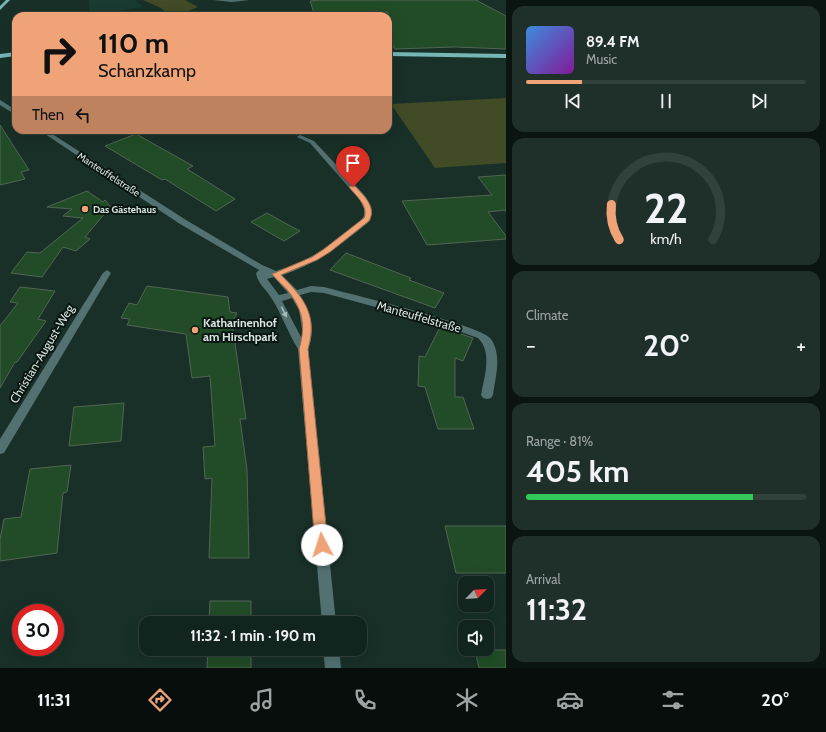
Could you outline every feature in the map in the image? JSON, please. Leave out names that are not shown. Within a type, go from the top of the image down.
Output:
[{"type":"main road","points":[[0,9],[8,0]]},
{"type":"main road","points":[[0,56],[12,54]]},
{"type":"main road","points":[[392,54],[506,56]]},
{"type":"street","points":[[215,0],[247,0]]},
{"type":"street","points":[[0,102],[12,110]]},
{"type":"street","name":"Manteuffelstraße","points":[[48,134],[170,214],[259,267],[276,274],[294,293],[304,310],[308,335],[303,349],[328,616]]},
{"type":"street","points":[[261,278],[302,265],[327,251],[367,219],[369,214],[369,209],[363,199],[312,142],[300,137]]},
{"type":"street","name":"Manteuffelstraße","points":[[259,267],[261,278],[277,299],[294,335],[303,349]]},
{"type":"street","name":"Christian-August-Weg","points":[[0,449],[107,273]]},
{"type":"street","name":"Manteuffelstraße","points":[[277,299],[311,289],[324,290],[441,322],[482,336],[487,339],[492,352],[487,395]]},
{"type":"street","points":[[332,656],[333,668]]},
{"type":"shaded area","points":[[89,0],[135,0],[143,7],[122,10],[120,12],[89,12]]},
{"type":"green space","points":[[143,0],[185,0],[198,7],[186,12],[166,12],[161,8]]},
{"type":"green space","points":[[506,98],[506,163],[435,168],[392,104]]},
{"type":"building","points":[[476,0],[506,16],[506,49],[455,47],[395,49],[392,44],[392,12],[314,12],[310,1]]},
{"type":"building","points":[[0,125],[29,170],[21,172],[25,179],[0,185]]},
{"type":"building","points":[[136,134],[193,166],[187,169],[235,199],[216,211],[165,179],[162,180],[105,146]]},
{"type":"building","points":[[506,175],[506,212],[505,210],[488,212],[506,236],[506,239],[427,245],[402,201],[492,195],[478,177]]},
{"type":"building","points":[[87,191],[103,202],[105,200],[111,207],[120,213],[106,212],[85,237],[90,239],[76,251],[63,247],[42,277],[11,273],[27,252],[40,253],[83,218],[63,216],[72,209],[47,207]]},
{"type":"building","points":[[267,213],[300,231],[284,241],[251,222]]},
{"type":"building","points":[[346,253],[411,278],[409,280],[444,293],[435,308],[330,270]]},
{"type":"building","points":[[147,286],[228,297],[230,312],[237,313],[232,323],[246,419],[240,419],[247,470],[249,558],[209,558],[212,478],[205,479],[203,447],[215,446],[210,376],[192,378],[186,334],[127,325],[130,319],[121,318],[129,303],[137,305]]},
{"type":"building","points":[[20,287],[55,291],[38,319],[46,321],[17,362],[15,362],[0,388],[0,326],[18,303],[10,302]]},
{"type":"building","points":[[440,327],[473,338],[463,361],[455,358],[455,397],[463,397],[474,429],[438,429],[425,387],[418,386],[419,356],[425,357]]},
{"type":"building","points":[[124,403],[121,441],[69,446],[74,407]]},
{"type":"building","points":[[71,465],[67,492],[63,493],[57,553],[0,561],[0,539],[4,519],[21,517],[30,469]]},
{"type":"building","points":[[445,526],[506,526],[506,573],[456,573]]},
{"type":"building","points":[[210,601],[251,601],[251,616],[209,616]]},
{"type":"building","points":[[494,650],[506,650],[506,668],[479,668],[476,656],[494,656]]},
{"type":"building","points":[[208,656],[251,656],[251,668],[207,668]]},
{"type":"place","name":"Das Gästehaus","points":[[85,209]]},
{"type":"place","name":"Katharinenhof am Hirschpark","points":[[195,330]]},
{"type":"route","points":[[322,545],[303,349],[308,335],[306,320],[304,310],[299,300],[284,281],[276,274],[314,259],[327,251],[367,219],[369,209],[353,187]]}]
